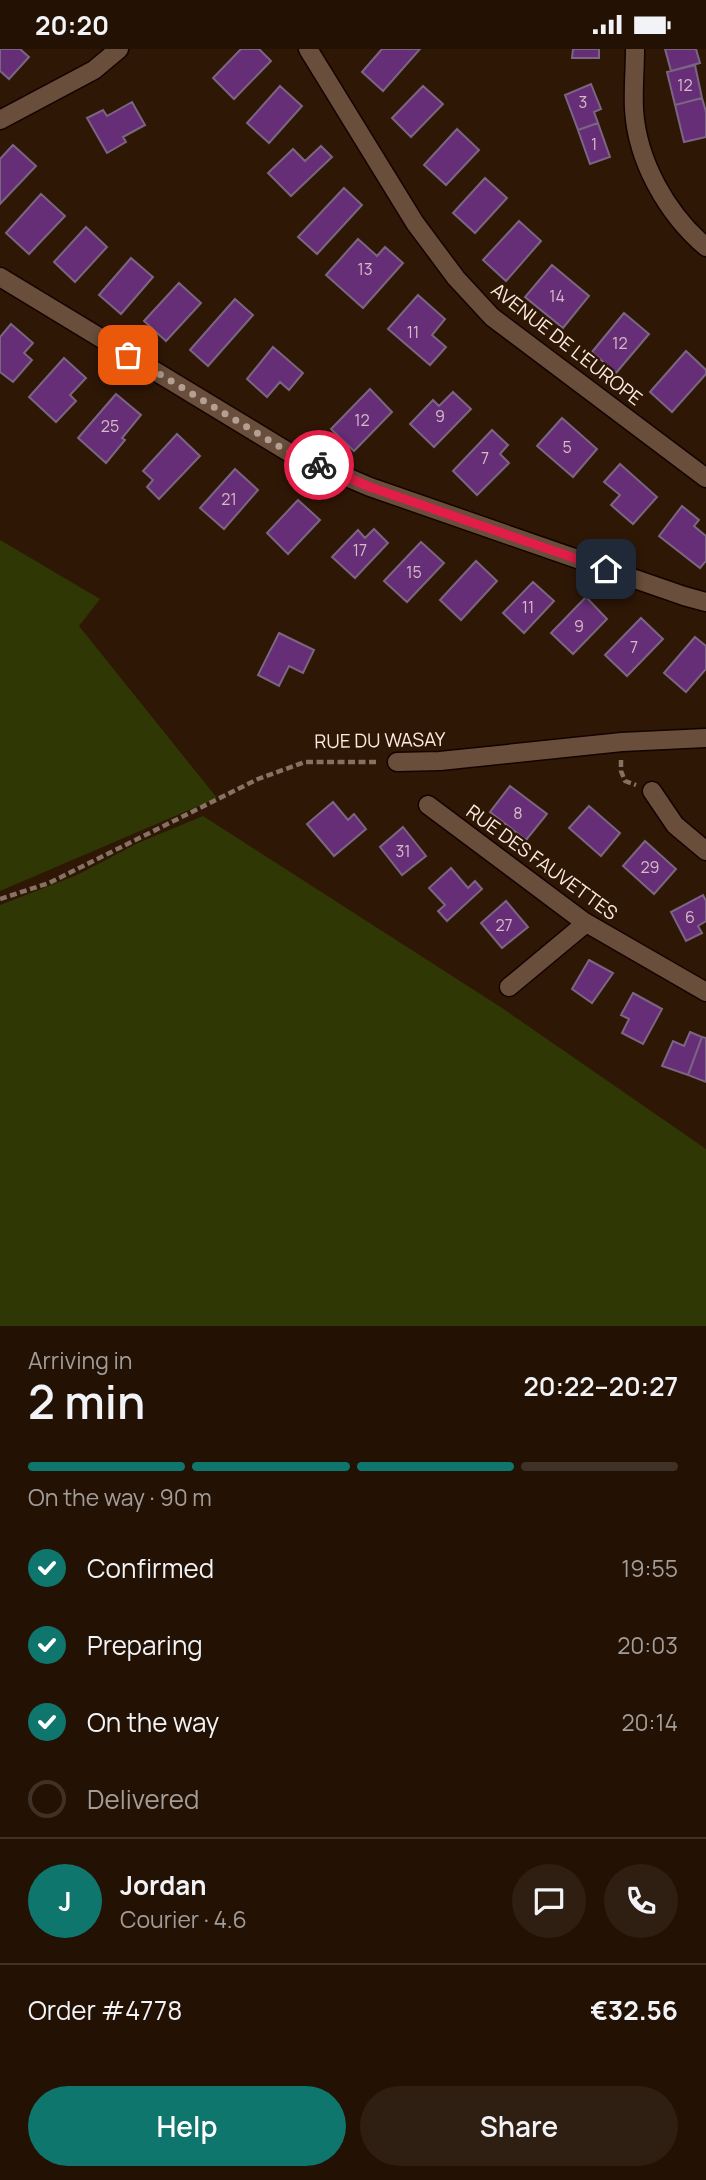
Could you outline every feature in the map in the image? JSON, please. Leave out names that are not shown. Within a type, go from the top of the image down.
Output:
[{"type":"street","points":[[0,120],[94,70],[119,49]]},
{"type":"street","name":"AVENUE DE L'EUROPE","points":[[308,49],[415,223],[456,278],[492,317],[706,478]]},
{"type":"street","points":[[635,49],[634,112],[642,148],[654,179],[669,206],[706,247]]},
{"type":"street","points":[[0,277],[290,453],[370,487],[706,602]]},
{"type":"street","name":"RUE DU WASAY","points":[[397,762],[440,761],[622,742],[706,737]]},
{"type":"street","points":[[652,791],[675,825],[706,851]]},
{"type":"street","name":"RUE DES FAUVETTES","points":[[428,805],[586,923],[703,986]]},
{"type":"street","points":[[509,987],[586,923]]},
{"type":"path","points":[[622,742],[621,771],[625,781],[652,791]]},
{"type":"path","name":"RUE DU WASAY","points":[[0,899],[50,883],[258,779],[304,762],[397,762]]},
{"type":"green space","points":[[0,540],[100,599],[79,626],[217,798],[0,891]]},
{"type":"green space","points":[[203,816],[502,1008],[706,1149],[706,1326],[0,1326],[0,905],[77,875],[138,843]]},
{"type":"building","points":[[0,49],[20,49],[29,57],[9,79],[0,71]]},
{"type":"building","points":[[241,49],[259,49],[271,61],[234,99],[213,78]]},
{"type":"building","points":[[382,49],[420,49],[383,91],[362,72]]},
{"type":"building","points":[[573,49],[599,49],[599,58],[572,58]]},
{"type":"building","points":[[665,49],[696,49],[700,63],[671,71]]},
{"type":"building","points":[[695,65],[702,98],[675,105],[667,72]]},
{"type":"building","points":[[591,84],[601,109],[594,112],[598,123],[578,130],[565,95]]},
{"type":"building","points":[[280,86],[302,106],[269,143],[247,123]]},
{"type":"building","points":[[423,86],[443,104],[411,137],[392,118]]},
{"type":"building","points":[[702,98],[706,112],[706,137],[684,142],[675,105]]},
{"type":"building","points":[[132,102],[145,125],[123,137],[126,142],[107,153],[87,118],[103,110],[107,116]]},
{"type":"building","points":[[598,123],[610,157],[590,164],[578,130]]},
{"type":"building","points":[[457,129],[479,150],[446,185],[424,165]]},
{"type":"building","points":[[13,145],[36,166],[0,204],[0,159]]},
{"type":"building","points":[[321,146],[332,157],[291,196],[268,173],[293,149],[305,161]]},
{"type":"building","points":[[485,178],[507,198],[475,233],[453,213]]},
{"type":"building","points":[[344,188],[362,205],[317,254],[298,237]]},
{"type":"building","points":[[41,194],[65,216],[29,254],[6,233]]},
{"type":"building","points":[[519,221],[541,241],[506,281],[483,260]]},
{"type":"building","points":[[86,227],[107,247],[75,282],[54,262]]},
{"type":"building","points":[[358,239],[377,256],[385,247],[403,263],[363,308],[326,275]]},
{"type":"building","points":[[131,258],[153,277],[121,314],[99,295]]},
{"type":"building","points":[[552,265],[589,296],[563,328],[525,297]]},
{"type":"building","points":[[179,283],[201,303],[166,341],[144,321]]},
{"type":"building","points":[[418,295],[445,319],[432,335],[446,347],[430,365],[388,329]]},
{"type":"building","points":[[235,299],[253,315],[208,366],[190,350]]},
{"type":"building","points":[[624,313],[649,334],[616,373],[592,352]]},
{"type":"building","points":[[11,324],[33,343],[24,353],[32,360],[13,382],[0,372],[0,337]]},
{"type":"building","points":[[273,347],[303,373],[289,390],[280,382],[267,397],[247,379]]},
{"type":"building","points":[[686,351],[706,370],[706,374],[672,412],[650,392]]},
{"type":"building","points":[[64,358],[86,378],[70,395],[76,401],[56,422],[29,397]]},
{"type":"building","points":[[370,389],[392,412],[354,451],[331,429]]},
{"type":"building","points":[[453,392],[471,409],[434,447],[410,424],[433,400],[439,406]]},
{"type":"building","points":[[116,394],[141,415],[106,463],[78,438]]},
{"type":"building","points":[[562,418],[597,449],[573,477],[537,446]]},
{"type":"building","points":[[492,430],[508,445],[500,454],[509,463],[477,495],[453,471]]},
{"type":"building","points":[[177,434],[200,456],[159,499],[147,487],[153,480],[143,471]]},
{"type":"building","points":[[620,464],[657,497],[633,524],[611,505],[620,495],[604,482]]},
{"type":"building","points":[[235,469],[258,490],[224,529],[200,508]]},
{"type":"building","points":[[298,500],[320,520],[288,554],[267,533]]},
{"type":"building","points":[[682,506],[699,520],[694,526],[706,536],[706,561],[700,568],[659,536]]},
{"type":"building","points":[[374,529],[388,543],[355,578],[332,557],[358,530],[365,538]]},
{"type":"building","points":[[421,542],[444,563],[407,602],[384,581]]},
{"type":"building","points":[[476,561],[497,581],[461,620],[440,600]]},
{"type":"building","points":[[533,582],[554,601],[524,633],[503,613]]},
{"type":"building","points":[[586,597],[607,619],[573,654],[551,633]]},
{"type":"building","points":[[641,618],[663,639],[627,676],[605,655]]},
{"type":"building","points":[[279,633],[314,650],[303,673],[289,666],[279,686],[258,675]]},
{"type":"building","points":[[695,637],[706,646],[706,669],[686,692],[664,673]]},
{"type":"building","points":[[510,786],[547,814],[526,840],[490,812]]},
{"type":"building","points":[[333,802],[348,820],[354,814],[366,829],[334,856],[307,824]]},
{"type":"building","points":[[589,806],[620,833],[601,856],[569,828]]},
{"type":"building","points":[[403,827],[426,856],[402,875],[380,847]]},
{"type":"building","points":[[645,841],[676,869],[654,894],[623,866]]},
{"type":"building","points":[[451,868],[468,888],[475,881],[482,889],[447,921],[438,911],[445,905],[429,888]]},
{"type":"building","points":[[703,895],[706,901],[706,921],[698,926],[702,933],[686,941],[671,912]]},
{"type":"building","points":[[506,901],[528,927],[502,948],[481,923]]},
{"type":"building","points":[[589,960],[613,973],[592,1003],[572,989]]},
{"type":"building","points":[[633,993],[662,1009],[643,1044],[622,1033],[629,1019],[621,1015]]},
{"type":"building","points":[[690,1032],[702,1037],[688,1075],[662,1066],[673,1041],[684,1046]]},
{"type":"building","points":[[702,1037],[706,1038],[706,1082],[688,1075]]},
{"type":"way so far","points":[[128,355],[290,453],[319,465]]},
{"type":"route","points":[[319,465],[370,487],[606,569]]}]
